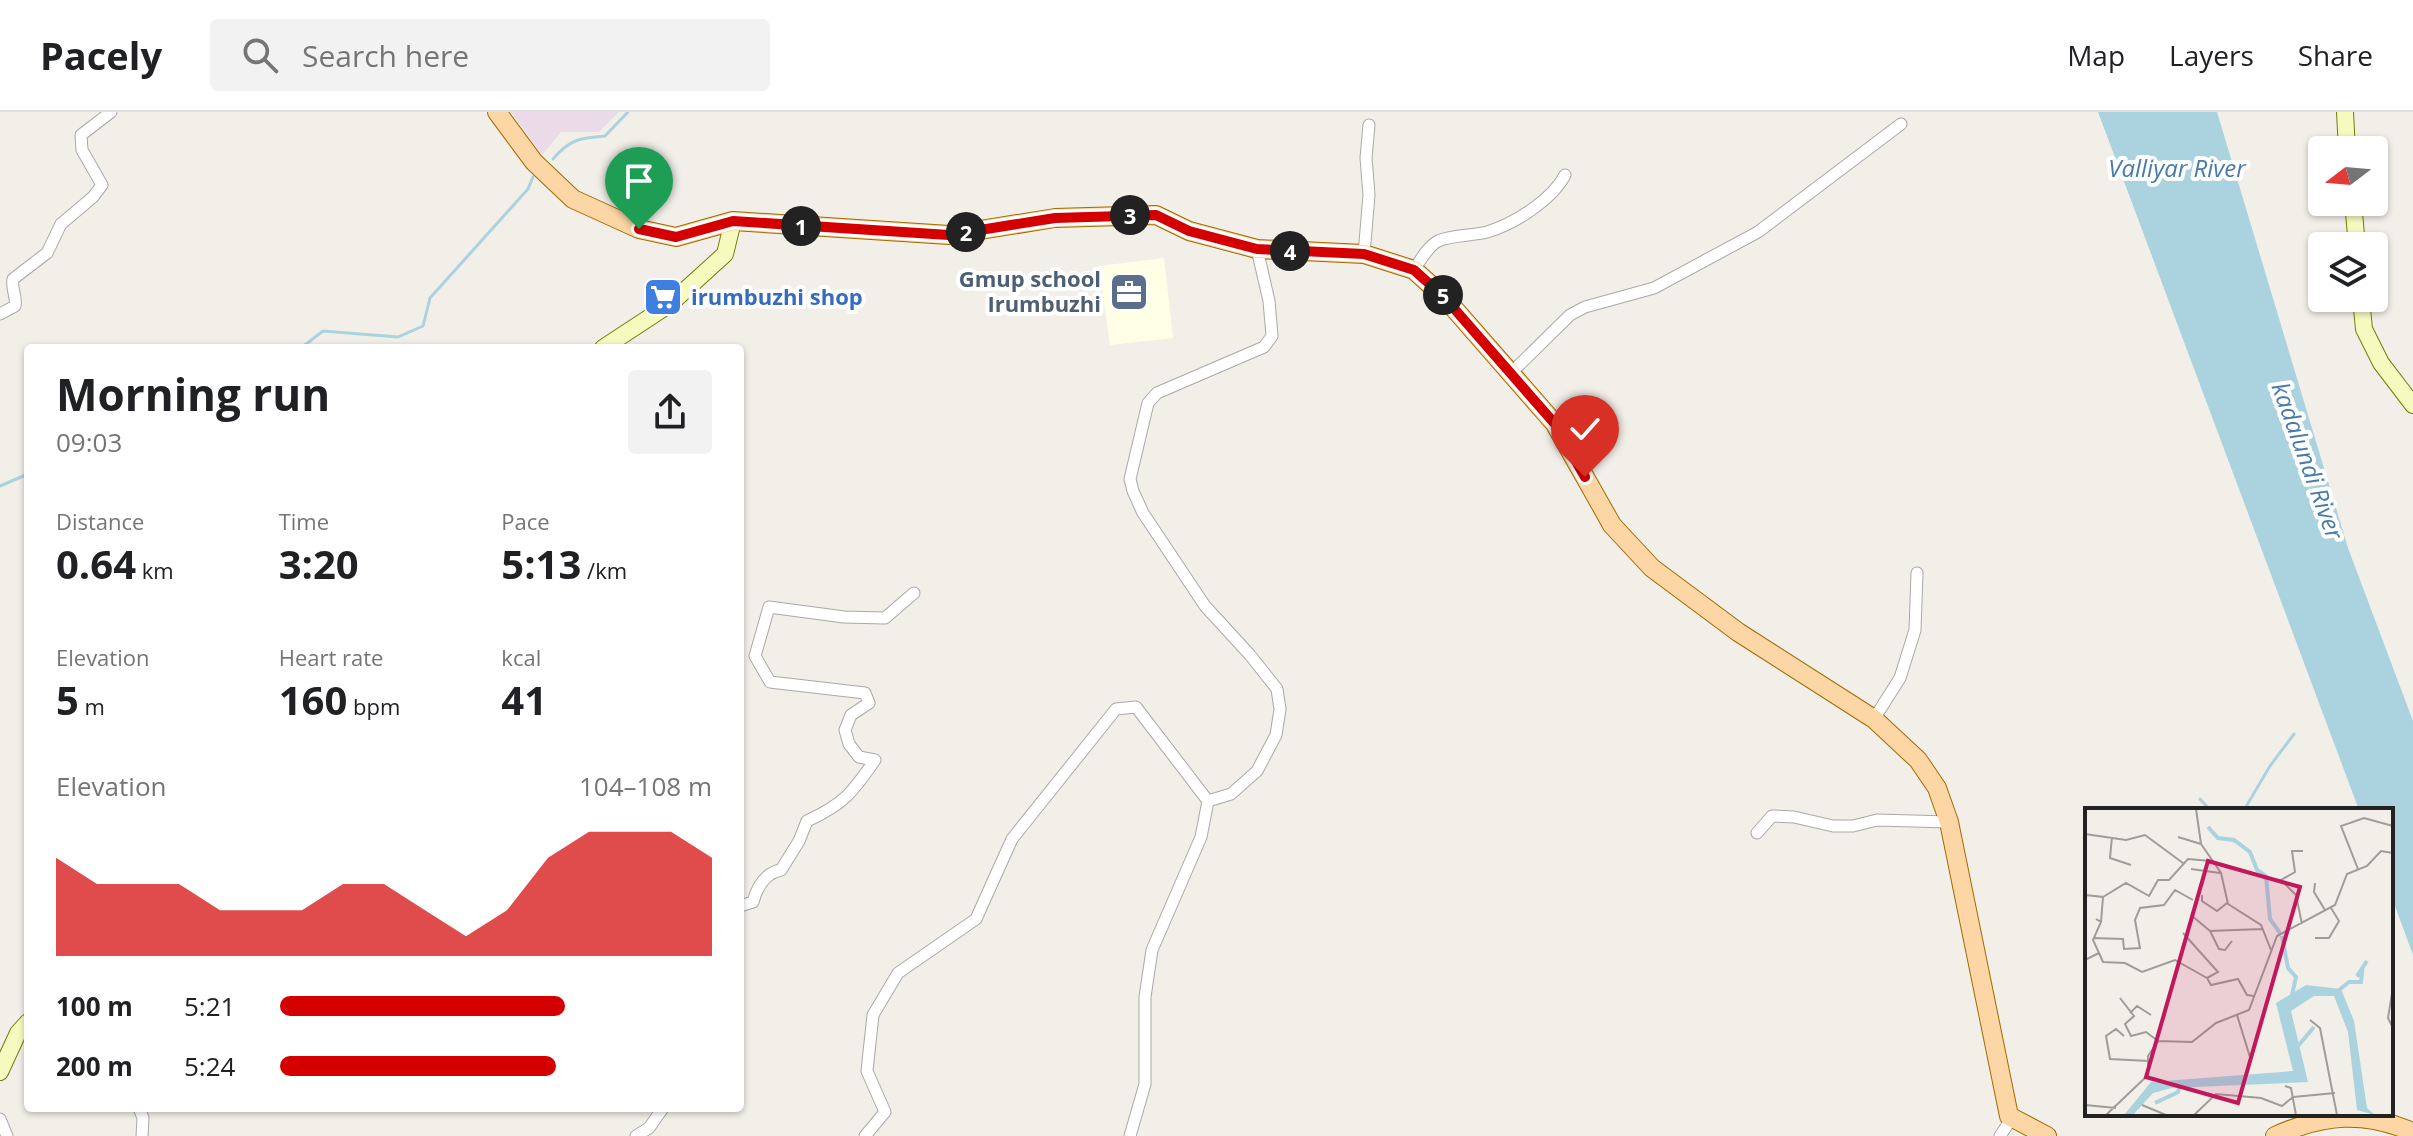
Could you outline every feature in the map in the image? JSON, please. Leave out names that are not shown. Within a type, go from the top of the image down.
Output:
[{"type":"main road","points":[[497,112],[548,179],[573,199],[639,229],[676,237],[733,221],[949,235],[1055,218],[1156,215],[1189,231],[1257,249],[1364,254],[1414,270],[1444,297],[1555,424],[1612,525],[1652,568],[1738,632],[1874,719],[1918,760],[1937,788],[1949,822],[2009,1116],[2047,1136]]},
{"type":"main road","points":[[2345,112],[2346,136]]},
{"type":"main road","points":[[609,344],[670,304],[725,254],[733,221]]},
{"type":"main road","points":[[2362,312],[2364,329],[2381,363],[2413,405]]},
{"type":"main road","points":[[0,1072],[24,1026]]},
{"type":"main road","points":[[2275,1136],[2322,1119],[2348,1117],[2390,1122],[2413,1132]]},
{"type":"street","points":[[0,314],[15,306],[13,279],[47,253],[61,224],[93,197],[102,185],[82,150],[81,135],[111,112]]},
{"type":"street","points":[[1510,374],[1570,315],[1585,307],[1654,288],[1758,232],[1901,124]]},
{"type":"street","points":[[1364,254],[1369,195],[1366,158],[1369,125]]},
{"type":"street","points":[[1414,270],[1438,241],[1490,231],[1531,211],[1558,188],[1565,175]]},
{"type":"street","points":[[1208,801],[1231,794],[1257,771],[1276,735],[1280,709],[1277,689],[1205,606],[1143,513],[1130,479],[1148,403],[1157,393],[1264,347],[1272,336],[1269,301],[1257,249]]},
{"type":"street","points":[[1874,719],[1900,678],[1915,630],[1917,573]]},
{"type":"street","points":[[744,905],[753,902],[756,889],[771,872],[781,870],[807,821],[831,810],[847,798],[875,760],[859,757],[849,744],[845,730],[851,715],[869,703],[865,693],[770,682],[755,656],[769,607],[844,617],[885,618],[914,593]]},
{"type":"street","points":[[865,1136],[885,1112],[867,1071],[873,1015],[898,973],[976,919],[1012,839],[1116,709],[1136,707],[1208,801],[1201,837],[1152,950],[1145,997],[1145,1084],[1130,1136]]},
{"type":"street","points":[[1757,833],[1772,816],[1843,826],[1877,820],[1949,822]]},
{"type":"street","points":[[141,1112],[142,1136]]},
{"type":"street","points":[[636,1136],[649,1128],[660,1112]]},
{"type":"street","points":[[2000,1136],[2012,1118]]},
{"type":"street","points":[[0,1119],[7,1136]]},
{"type":"shaded area","points":[[511,112],[619,112],[599,132],[561,132],[542,155]]},
{"type":"shaded area","points":[[1164,258],[1173,338],[1110,345],[1099,266]]},
{"type":"water","name":"Valliyar River","points":[[2098,112],[2217,112],[2348,548],[2413,721],[2413,955],[2393,900],[2393,808],[2358,808]]},
{"type":"waterway","points":[[553,159],[576,141],[605,136],[628,112]]},
{"type":"waterway","points":[[306,344],[323,331],[398,337],[423,326],[430,298],[528,189],[533,177]]},
{"type":"waterway","points":[[0,486],[24,476]]},
{"type":"waterway","points":[[2245,808],[2270,766],[2294,734]]},
{"type":"waterway","points":[[2200,799],[2208,808]]},
{"type":"place","name":"Gmup school Irumbuzhi","points":[[1129,292]]},
{"type":"place","name":"irumbuzhi shop","points":[[663,297]]},
{"type":"route","points":[[639,229],[676,237],[733,221],[949,235],[1055,218],[1156,215],[1189,231],[1257,249],[1364,254],[1414,270],[1444,297],[1555,424],[1585,477]]},
{"type":"water label","name":"kadalundi River","points":[[2307,461]]}]
